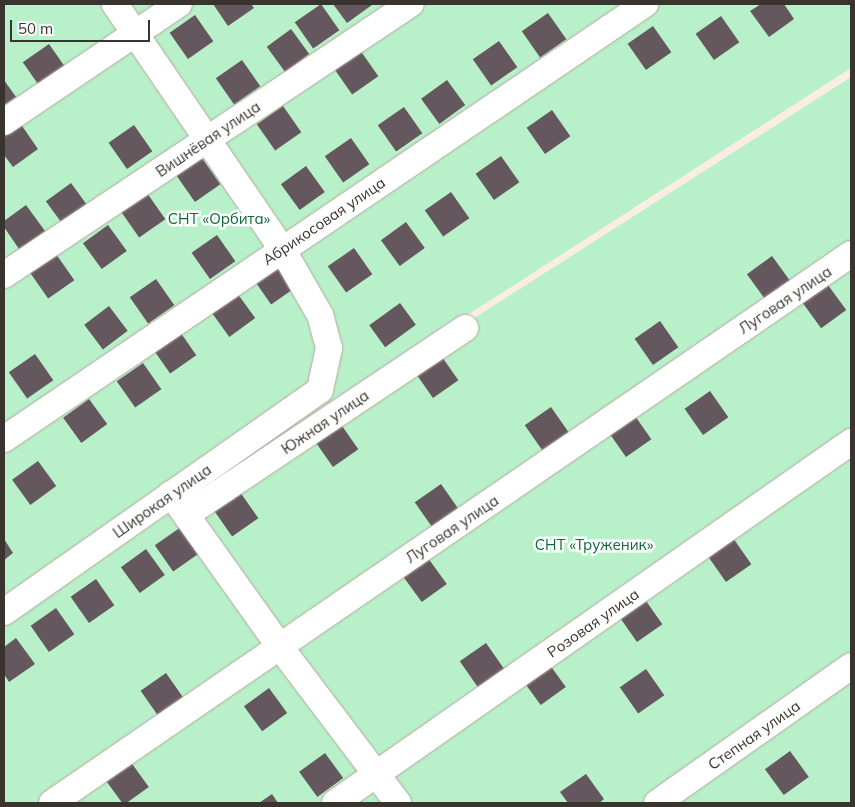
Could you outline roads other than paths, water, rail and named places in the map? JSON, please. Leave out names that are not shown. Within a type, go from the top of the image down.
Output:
[{"type":"street","points":[[115,4],[282,249]]},
{"type":"street","points":[[4,122],[179,4]]},
{"type":"street","name":"Вишнёвая улица","points":[[4,275],[411,4]]},
{"type":"street","name":"Абрикосовая улица","points":[[4,439],[645,4]]},
{"type":"street","name":"Широкая улица","points":[[4,612],[179,505],[320,390],[329,348],[320,316],[282,249]]},
{"type":"street","name":"Луговая улица","points":[[52,803],[851,254]]},
{"type":"street","name":"Южная улица","points":[[179,505],[465,328]]},
{"type":"street","name":"Розовая улица","points":[[335,803],[851,442]]},
{"type":"street","points":[[179,505],[280,647],[398,803]]},
{"type":"street","name":"Степная улица","points":[[657,803],[851,666]]},
{"type":"park label","name":"СНТ «Орбита»","points":[[219,219]]},
{"type":"park label","name":"СНТ «Труженик»","points":[[594,545]]}]
